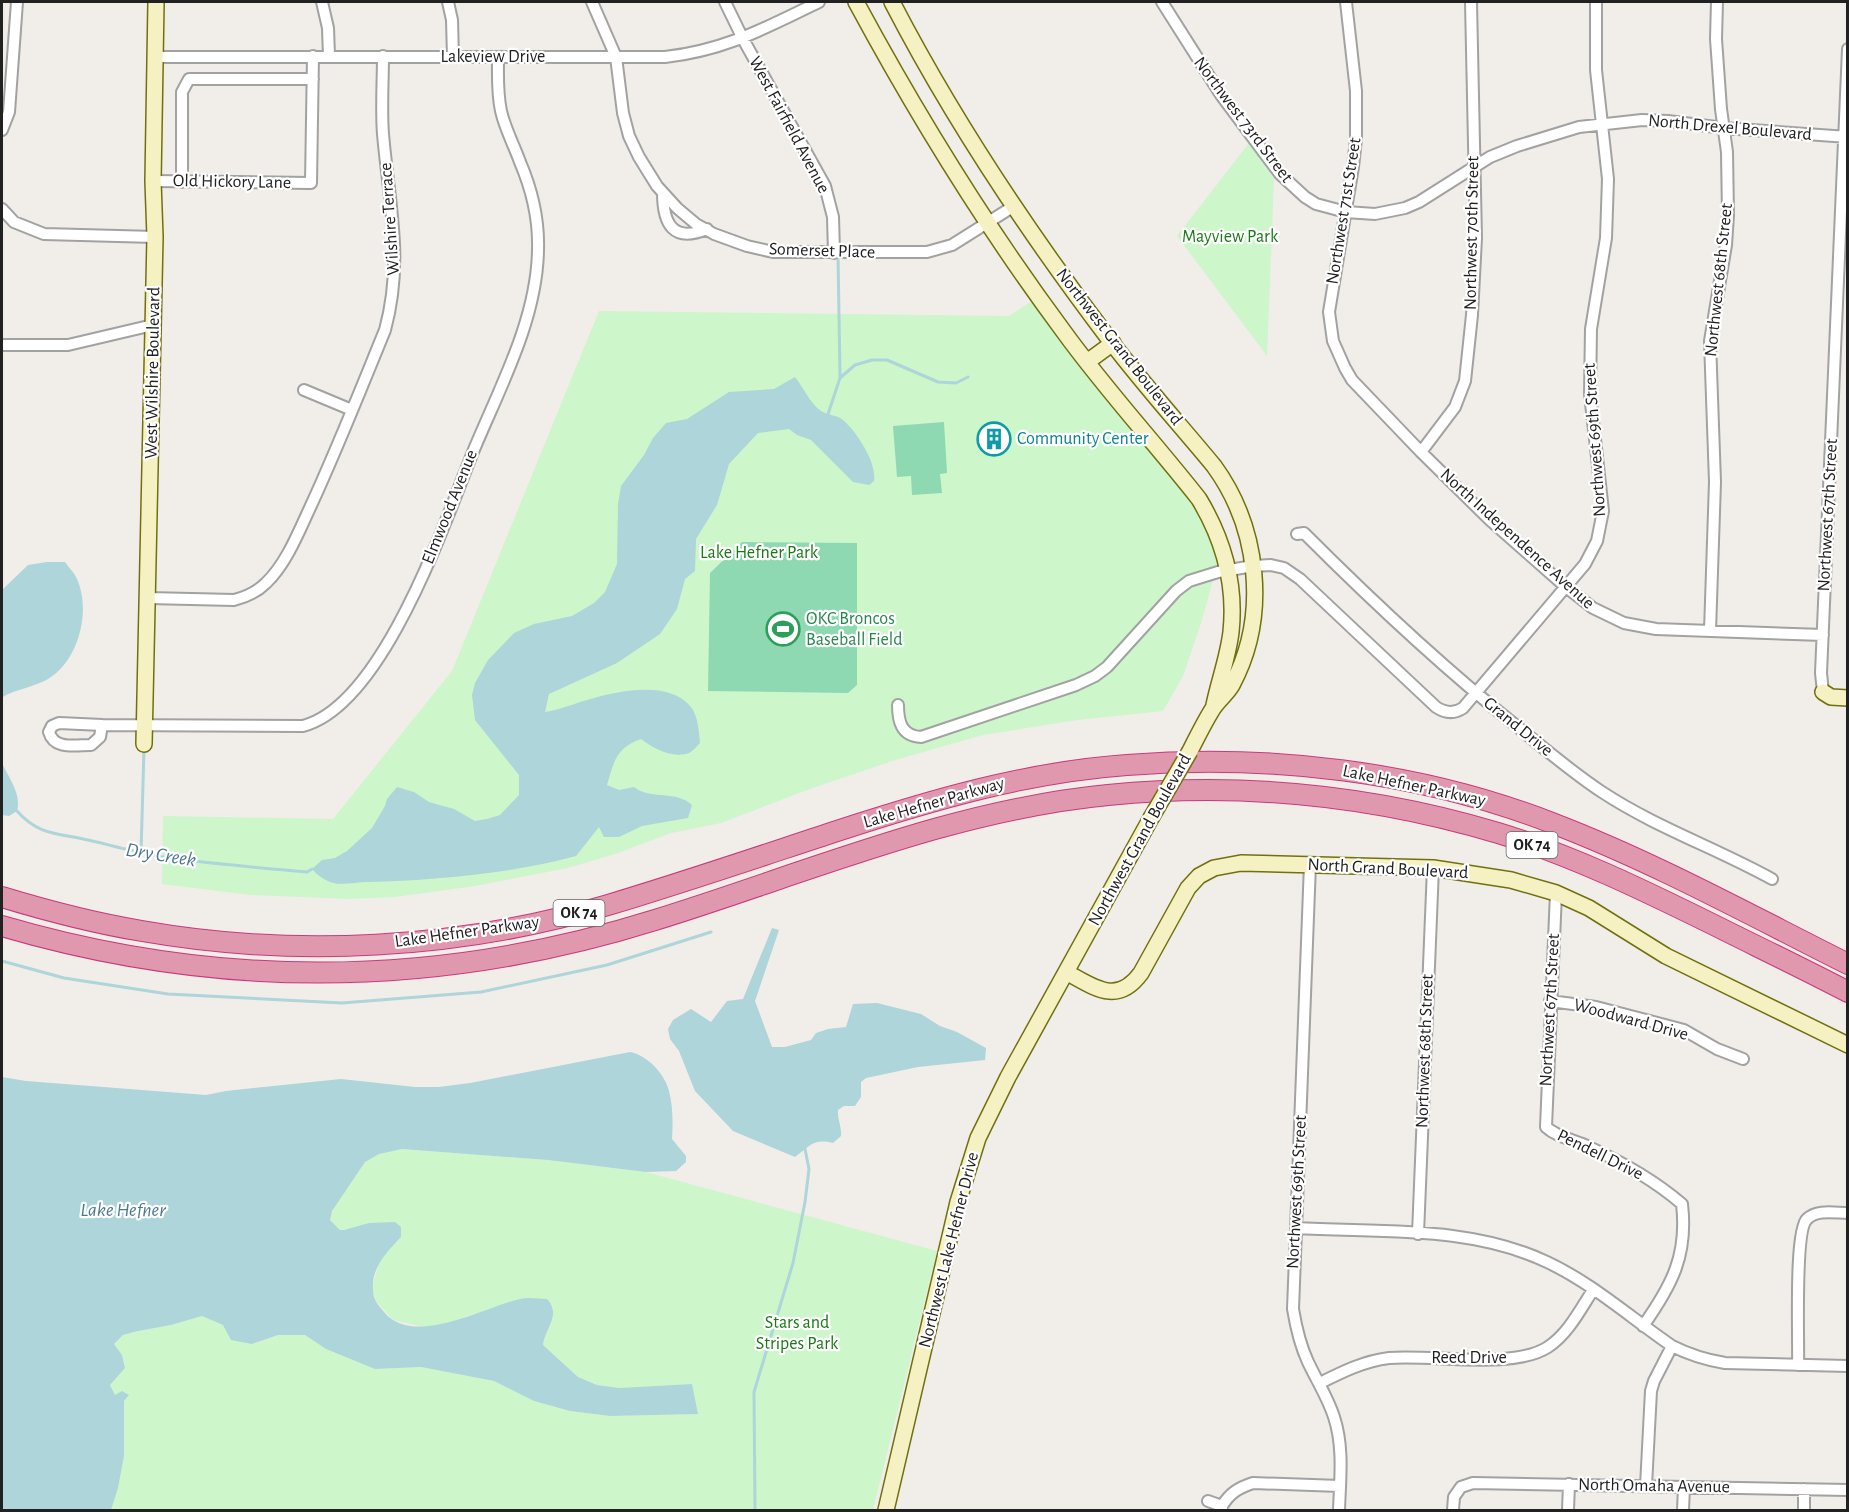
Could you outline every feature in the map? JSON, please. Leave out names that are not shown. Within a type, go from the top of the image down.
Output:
[{"type":"highway","name":"Lake Hefner Parkway","points":[[2,897],[133,930],[228,942],[348,946],[423,940],[508,928],[604,907],[910,808],[986,787],[1051,774],[1128,765],[1265,763],[1345,770],[1429,786],[1522,812],[1602,843],[1848,964]]},
{"type":"highway","name":"Lake Hefner Parkway","points":[[2,926],[113,954],[215,969],[306,974],[351,974],[426,969],[513,956],[589,939],[653,921],[913,836],[1006,811],[1108,795],[1202,790],[1269,791],[1339,798],[1406,810],[1500,834],[1580,862],[1642,890],[1844,991]]},
{"type":"street","points":[[2,130],[9,112],[17,2]]},
{"type":"street","name":"West Wilshire Boulevard","points":[[144,744],[156,237],[153,181],[156,2]]},
{"type":"street","points":[[322,2],[328,28],[329,56]]},
{"type":"street","points":[[448,2],[452,20],[453,57]]},
{"type":"street","name":"Somerset Place","points":[[592,2],[616,57],[619,68],[620,97],[629,136],[647,173],[685,215],[707,230],[731,241],[761,250],[786,253],[927,252],[952,245],[1014,206]]},
{"type":"street","name":"West Fairfield Avenue","points":[[725,2],[742,39],[825,186],[833,217],[834,253]]},
{"type":"street","name":"Lakeview Drive","points":[[155,57],[677,55],[706,50],[742,39],[819,2]]},
{"type":"street","name":"Northwest Grand Boulevard","points":[[856,2],[916,111],[988,224],[1064,332],[1199,499],[1210,519],[1228,570],[1232,601],[1231,633],[1210,713]]},
{"type":"street","name":"Northwest Grand Boulevard","points":[[892,2],[951,107],[1014,206],[1113,344],[1225,481],[1243,521],[1253,566],[1255,598],[1247,646],[1231,687],[1210,713],[1066,972]]},
{"type":"street","name":"Northwest 73rd Street","points":[[1162,2],[1221,94],[1280,174],[1316,204],[1346,212]]},
{"type":"street","name":"Northwest 71st Street","points":[[1346,2],[1357,116],[1353,167],[1329,312],[1333,341],[1352,380]]},
{"type":"street","name":"Northwest 70th Street","points":[[1421,452],[1455,407],[1465,381],[1472,315],[1476,238],[1471,2]]},
{"type":"street","name":"Northwest 69th Street","points":[[1476,694],[1585,564],[1593,552],[1602,520],[1601,489],[1590,394],[1593,308],[1608,215],[1608,179],[1596,70],[1596,2]]},
{"type":"street","name":"Northwest 68th Street","points":[[1710,631],[1714,482],[1710,341],[1726,245],[1728,215],[1724,128],[1716,39],[1718,2]]},
{"type":"street","name":"Northwest 67th Street","points":[[1823,692],[1821,683],[1848,49]]},
{"type":"street","points":[[182,182],[182,92],[189,79],[313,79],[313,56]]},
{"type":"street","name":"Wilshire Terrace","points":[[148,598],[234,600],[245,597],[266,583],[279,567],[298,534],[352,410],[385,330],[395,283],[394,237],[383,132],[383,56]]},
{"type":"street","name":"Elmwood Avenue","points":[[102,725],[303,726],[312,724],[332,713],[356,687],[405,614],[522,332],[536,284],[538,248],[535,213],[527,180],[501,110],[498,57]]},
{"type":"street","name":"Old Hickory Lane","points":[[153,181],[311,183],[313,79]]},
{"type":"street","name":"North Drexel Boulevard","points":[[1346,212],[1375,214],[1405,208],[1419,202],[1474,166],[1517,146],[1558,132],[1602,124],[1659,120],[1724,128],[1846,137]]},
{"type":"street","points":[[663,193],[665,219],[675,230],[689,235],[707,230]]},
{"type":"street","points":[[2,208],[14,222],[44,234],[156,237]]},
{"type":"street","points":[[2,345],[68,345],[153,325]]},
{"type":"street","points":[[1088,362],[1113,344]]},
{"type":"street","name":"North Independence Avenue","points":[[1352,380],[1490,519],[1593,608],[1624,623],[1656,629],[1823,635]]},
{"type":"street","points":[[304,390],[352,410]]},
{"type":"street","name":"Grand Drive","points":[[1297,534],[1304,533],[1381,609],[1476,694],[1576,774],[1641,814],[1772,879]]},
{"type":"street","points":[[898,705],[899,721],[903,730],[921,737],[1087,681],[1107,667],[1176,591],[1189,581],[1228,570],[1253,566],[1277,566],[1289,571],[1442,711],[1458,711],[1476,694]]},
{"type":"street","points":[[1823,692],[1831,697],[1848,698]]},
{"type":"street","name":"North Grand Boulevard","points":[[1066,972],[1103,991],[1119,991],[1125,988],[1141,973],[1188,888],[1205,872],[1231,863],[1433,868],[1511,880],[1556,893],[1589,908],[1666,956],[1848,1045]]},
{"type":"street","name":"Northwest 69th Street","points":[[1310,864],[1293,1308],[1302,1347],[1335,1419],[1340,1455],[1339,1510]]},
{"type":"street","name":"Northwest 68th Street","points":[[1418,1234],[1433,868]]},
{"type":"street","name":"Northwest 67th Street","points":[[1546,1127],[1556,893]]},
{"type":"street","name":"Northwest Lake Hefner Drive","points":[[886,1510],[958,1202],[973,1154],[997,1096],[1066,972]]},
{"type":"street","name":"Woodward Drive","points":[[1550,1001],[1596,1007],[1684,1030],[1717,1049],[1743,1059]]},
{"type":"street","name":"Pendell Drive","points":[[1546,1127],[1558,1135],[1622,1162],[1656,1183],[1682,1204],[1684,1220],[1678,1266],[1663,1298],[1643,1326]]},
{"type":"street","points":[[1798,1365],[1799,1259],[1802,1228],[1812,1215],[1848,1213]]},
{"type":"street","points":[[1296,1228],[1470,1238],[1506,1246],[1548,1263],[1593,1290],[1672,1346],[1706,1360],[1725,1363],[1848,1366]]},
{"type":"street","name":"Reed Drive","points":[[1320,1383],[1347,1370],[1379,1359],[1405,1357],[1504,1359],[1531,1355],[1548,1347],[1561,1336],[1593,1290]]},
{"type":"street","points":[[1646,1486],[1651,1391],[1672,1346]]},
{"type":"street","points":[[1208,1501],[1222,1508],[1232,1492],[1239,1487],[1253,1483],[1340,1486]]},
{"type":"street","name":"North Omaha Avenue","points":[[1453,1510],[1454,1497],[1461,1487],[1473,1483],[1848,1490]]},
{"type":"street","points":[[1568,1510],[1569,1484]]},
{"type":"street","points":[[1683,1510],[1684,1487]]},
{"type":"street","points":[[1804,1489],[1804,1510]]},
{"type":"green space","name":"Mayview Park","points":[[1249,143],[1274,179],[1267,356],[1177,236]]},
{"type":"green space","name":"Lake Hefner Park","points":[[1035,299],[1058,337],[1084,373],[1192,501],[1219,559],[1183,676],[1163,711],[1077,720],[983,735],[895,760],[721,823],[671,833],[618,853],[568,868],[475,886],[395,897],[350,899],[251,895],[162,884],[163,816],[333,819],[452,671],[599,311],[1009,316]]},
{"type":"green space","points":[[944,422],[947,473],[940,474],[942,493],[912,495],[911,476],[897,477],[893,426]]},
{"type":"green space","name":"OKC Broncos Baseball Field","points":[[742,542],[857,543],[857,685],[848,693],[708,691],[710,573]]},
{"type":"green space","name":"Stars and Stripes Park","points":[[402,1149],[548,1160],[646,1172],[937,1251],[873,1510],[111,1510],[124,1456],[124,1401],[129,1395],[115,1395],[110,1385],[125,1368],[122,1355],[114,1344],[123,1335],[202,1316],[223,1325],[252,1344],[278,1335],[305,1335],[326,1349],[375,1369],[421,1367],[494,1381],[534,1401],[570,1411],[610,1416],[697,1414],[692,1384],[619,1388],[597,1385],[578,1377],[543,1345],[552,1321],[552,1305],[519,1299],[444,1324],[424,1327],[393,1320],[376,1301],[372,1287],[381,1258],[401,1237],[369,1223],[356,1228],[340,1230],[330,1220],[330,1217],[347,1186],[370,1158],[377,1154]]},
{"type":"water","points":[[795,377],[817,407],[823,412],[841,418],[854,432],[869,457],[874,481],[869,485],[853,482],[811,440],[789,429],[758,433],[729,464],[717,505],[696,539],[695,571],[685,579],[677,609],[660,634],[617,663],[549,694],[545,712],[631,690],[671,694],[682,699],[691,707],[698,724],[700,743],[693,750],[689,753],[670,754],[641,739],[626,747],[617,756],[607,785],[619,790],[634,787],[648,793],[686,800],[692,805],[688,818],[642,826],[619,837],[604,837],[599,827],[576,856],[499,872],[446,878],[343,884],[330,882],[316,873],[312,869],[322,860],[335,858],[347,851],[372,828],[387,799],[397,787],[414,792],[429,802],[454,809],[475,821],[500,815],[519,795],[519,775],[475,720],[472,695],[475,683],[488,660],[514,633],[534,624],[572,616],[594,603],[605,592],[617,564],[618,504],[621,486],[644,455],[653,438],[666,423],[687,419],[729,392],[774,389]]},
{"type":"water","points":[[65,562],[76,577],[83,604],[80,633],[68,660],[59,671],[43,682],[2,698],[2,590],[28,565]]},
{"type":"water","points":[[2,763],[18,798],[17,811],[9,816],[2,815]]},
{"type":"water","points":[[772,928],[779,930],[755,1001],[772,1047],[785,1047],[811,1040],[816,1033],[846,1027],[853,1004],[877,1003],[921,1014],[940,1026],[957,1032],[986,1048],[985,1060],[918,1067],[866,1078],[861,1082],[861,1097],[855,1106],[844,1106],[838,1110],[841,1136],[833,1143],[816,1142],[795,1157],[733,1131],[695,1091],[679,1051],[670,1039],[668,1029],[673,1020],[691,1009],[711,1022],[727,1001],[743,999]]},
{"type":"water","name":"Lake Hefner","points":[[630,1052],[649,1061],[667,1085],[672,1109],[672,1139],[686,1156],[686,1162],[676,1171],[646,1172],[548,1160],[402,1149],[379,1154],[365,1162],[332,1211],[330,1220],[340,1230],[369,1223],[395,1222],[401,1227],[401,1237],[379,1264],[373,1279],[374,1297],[377,1303],[397,1322],[412,1326],[430,1326],[520,1299],[547,1299],[553,1316],[543,1345],[578,1377],[597,1385],[619,1388],[692,1384],[698,1414],[610,1416],[570,1411],[534,1401],[494,1381],[421,1367],[375,1369],[326,1349],[305,1335],[278,1335],[252,1344],[231,1340],[223,1325],[202,1316],[123,1335],[114,1344],[122,1355],[125,1368],[110,1385],[115,1395],[122,1391],[129,1395],[124,1401],[124,1456],[111,1510],[2,1510],[2,1077],[26,1081],[206,1095],[341,1079],[415,1087],[439,1087]]},
{"type":"waterway","points":[[838,255],[840,377]]},
{"type":"waterway","points":[[828,414],[840,378],[855,365],[872,360],[887,360],[938,382],[956,383],[968,377]]},
{"type":"waterway","points":[[141,853],[144,749]]},
{"type":"waterway","name":"Dry Creek","points":[[17,811],[33,825],[50,832],[148,854],[272,869],[307,872],[312,869]]},
{"type":"waterway","points":[[2,961],[64,978],[168,994],[342,1003],[481,992],[607,965],[711,932]]},
{"type":"waterway","points":[[755,1510],[754,1392],[793,1263],[809,1169],[805,1149]]},
{"type":"place","name":"Community Center","points":[[994,439]]},
{"type":"place","name":"OKC Broncos Baseball Field","points":[[783,629]]}]
